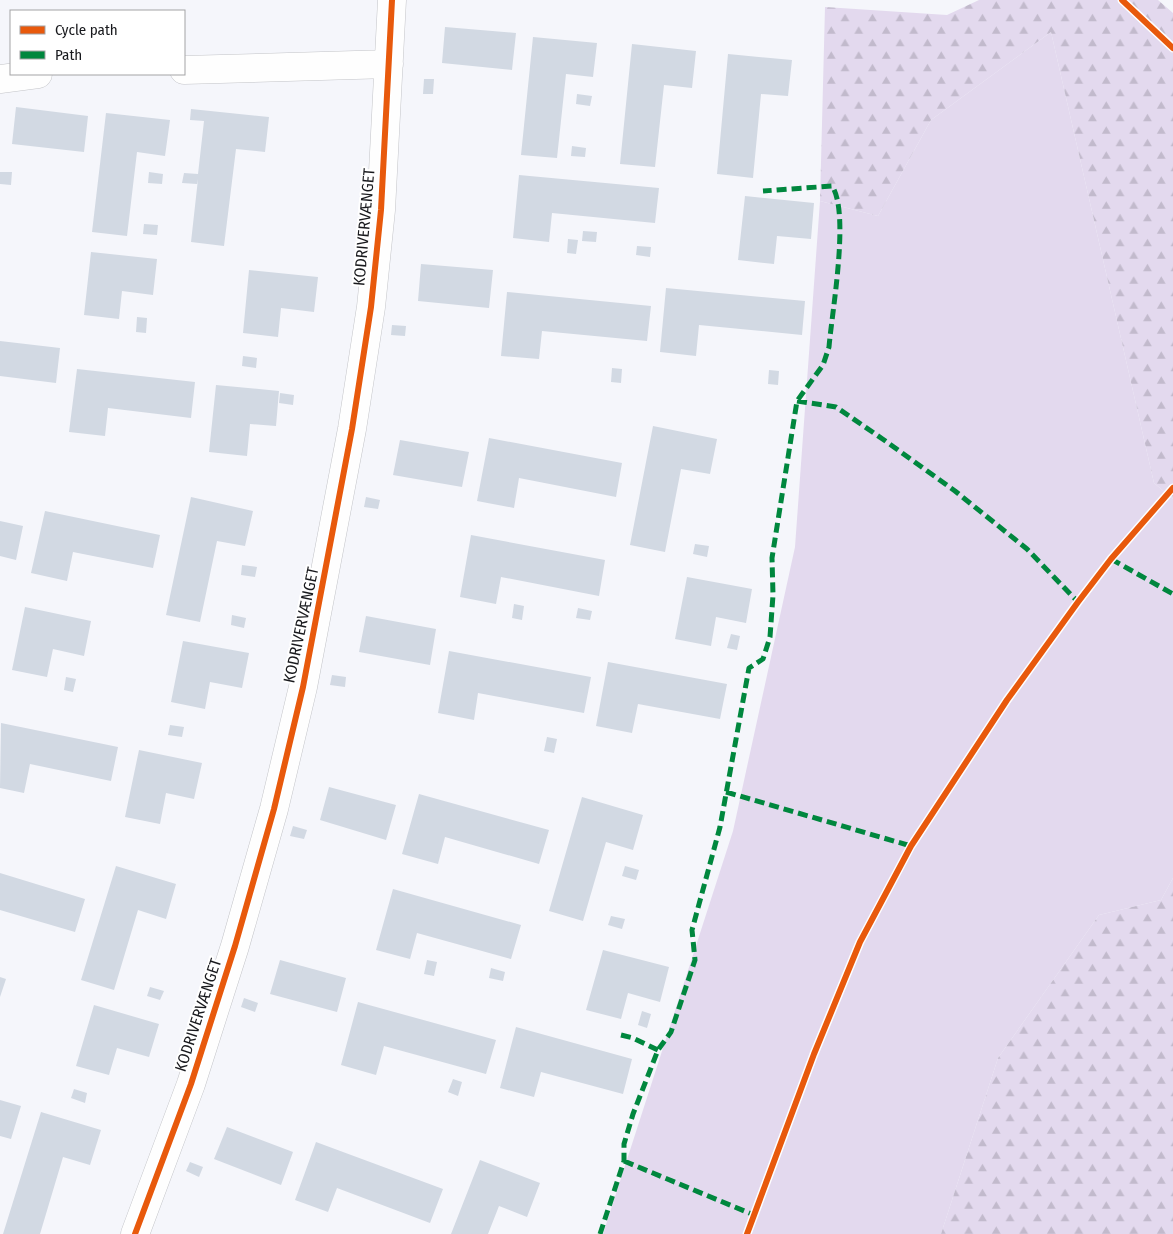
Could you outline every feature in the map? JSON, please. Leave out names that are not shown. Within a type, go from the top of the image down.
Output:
[{"type":"street","name":"KODRIVERVÆNGET","points":[[136,1234],[193,1078],[235,946],[274,810],[303,686],[351,438],[371,307],[381,210],[392,0]]},
{"type":"street","points":[[185,70],[389,64]]},
{"type":"street","points":[[0,79],[30,75]]},
{"type":"green space","points":[[979,0],[1158,0],[1173,13],[1173,499],[1154,483],[1051,32],[931,120],[878,216],[820,201],[825,7],[947,15]]},
{"type":"green space","points":[[1051,32],[1154,483],[1173,499],[1173,878],[1161,900],[1099,915],[998,1058],[941,1234],[603,1234],[733,831],[795,547],[820,201],[878,216],[931,120]]},
{"type":"green space","points":[[1173,878],[1173,1234],[941,1234],[998,1058],[1099,915],[1161,900]]},
{"type":"building","points":[[445,27],[516,33],[512,70],[442,63]]},
{"type":"building","points":[[533,37],[597,43],[593,77],[566,74],[557,158],[521,155]]},
{"type":"building","points":[[632,44],[696,51],[692,88],[664,85],[655,167],[620,164]]},
{"type":"building","points":[[728,54],[792,60],[788,96],[761,94],[753,178],[717,174]]},
{"type":"building","points":[[424,79],[434,79],[433,94],[423,94]]},
{"type":"building","points":[[577,94],[592,96],[590,106],[576,104]]},
{"type":"building","points":[[16,107],[88,116],[84,152],[12,144]]},
{"type":"building","points":[[191,109],[269,117],[265,152],[236,149],[224,246],[191,242],[198,179],[197,184],[182,183],[184,173],[198,174],[204,121],[190,120]]},
{"type":"building","points":[[106,113],[170,120],[165,156],[137,152],[127,236],[92,232]]},
{"type":"building","points":[[572,146],[586,148],[585,157],[571,156]]},
{"type":"building","points":[[0,172],[12,172],[11,185],[0,184]]},
{"type":"building","points":[[149,172],[163,174],[162,184],[148,183]]},
{"type":"building","points":[[519,175],[659,188],[655,223],[552,213],[549,242],[513,238]]},
{"type":"building","points":[[745,196],[814,203],[811,239],[777,236],[774,264],[738,260]]},
{"type":"building","points":[[144,224],[158,225],[157,235],[143,234]]},
{"type":"building","points":[[583,231],[597,232],[596,242],[582,241]]},
{"type":"building","points":[[568,239],[578,240],[576,254],[567,253]]},
{"type":"building","points":[[637,246],[651,247],[650,257],[636,255]]},
{"type":"building","points":[[91,252],[157,259],[153,295],[122,291],[119,319],[84,315]]},
{"type":"building","points":[[421,264],[493,270],[489,308],[418,301]]},
{"type":"building","points":[[249,270],[318,277],[314,312],[281,308],[278,337],[243,333]]},
{"type":"building","points":[[666,288],[805,301],[802,335],[699,325],[696,356],[660,352]]},
{"type":"building","points":[[507,292],[651,306],[647,341],[542,331],[539,359],[501,356]]},
{"type":"building","points":[[137,317],[147,318],[146,333],[136,332]]},
{"type":"building","points":[[392,325],[406,326],[405,336],[391,335]]},
{"type":"building","points":[[0,341],[60,348],[56,383],[0,376]]},
{"type":"building","points":[[243,356],[257,358],[256,368],[242,366]]},
{"type":"building","points":[[612,368],[622,369],[621,383],[611,382]]},
{"type":"building","points":[[77,369],[195,382],[191,418],[108,408],[105,436],[69,432]]},
{"type":"building","points":[[769,370],[779,371],[778,385],[768,384]]},
{"type":"building","points":[[216,385],[279,391],[276,426],[250,424],[247,456],[209,452]]},
{"type":"building","points":[[280,393],[294,395],[293,405],[279,403]]},
{"type":"building","points":[[653,426],[717,439],[710,474],[681,469],[665,552],[630,545]]},
{"type":"building","points":[[489,438],[622,463],[616,497],[519,478],[514,508],[477,501]]},
{"type":"building","points":[[400,440],[469,452],[462,487],[393,475]]},
{"type":"building","points":[[191,497],[253,511],[245,546],[217,541],[200,622],[166,615]]},
{"type":"building","points":[[366,497],[380,500],[378,509],[364,507]]},
{"type":"building","points":[[45,511],[160,535],[153,568],[73,552],[67,581],[31,573]]},
{"type":"building","points":[[0,521],[23,526],[16,560],[0,556]]},
{"type":"building","points":[[471,535],[605,560],[599,596],[501,577],[496,604],[460,597]]},
{"type":"building","points":[[695,544],[709,546],[707,557],[693,554]]},
{"type":"building","points":[[242,565],[257,567],[255,577],[241,575]]},
{"type":"building","points":[[687,577],[752,589],[746,623],[716,617],[711,646],[675,639]]},
{"type":"building","points":[[514,604],[524,606],[522,620],[512,618]]},
{"type":"building","points":[[25,607],[91,621],[84,656],[53,649],[47,677],[12,670]]},
{"type":"building","points":[[578,608],[592,611],[590,620],[576,618]]},
{"type":"building","points":[[232,615],[246,618],[244,628],[231,625]]},
{"type":"building","points":[[366,616],[436,629],[430,665],[359,652]]},
{"type":"building","points":[[731,634],[740,636],[737,650],[727,648]]},
{"type":"building","points":[[183,641],[249,653],[242,688],[210,682],[205,709],[171,702]]},
{"type":"building","points":[[449,651],[591,677],[584,713],[478,693],[474,720],[438,713]]},
{"type":"building","points":[[608,662],[727,684],[720,719],[638,704],[632,733],[596,726]]},
{"type":"building","points":[[332,675],[346,677],[345,687],[330,685]]},
{"type":"building","points":[[66,677],[76,679],[73,692],[64,690]]},
{"type":"building","points":[[1,723],[118,747],[111,781],[30,764],[24,793],[0,788]]},
{"type":"building","points":[[170,725],[184,727],[182,737],[168,735]]},
{"type":"building","points":[[547,737],[557,739],[554,753],[544,751]]},
{"type":"building","points":[[139,750],[202,763],[194,799],[166,793],[160,824],[125,817]]},
{"type":"building","points":[[329,787],[396,805],[386,840],[320,820]]},
{"type":"building","points":[[419,794],[549,830],[539,864],[445,837],[438,864],[402,854]]},
{"type":"building","points":[[582,797],[643,815],[633,850],[606,842],[583,921],[549,911]]},
{"type":"building","points":[[293,826],[307,830],[304,839],[290,836]]},
{"type":"building","points":[[116,866],[176,884],[166,919],[138,910],[114,990],[81,980]]},
{"type":"building","points":[[625,866],[639,870],[636,880],[622,876]]},
{"type":"building","points":[[0,873],[85,899],[75,932],[0,910]]},
{"type":"building","points":[[393,889],[521,925],[511,959],[417,933],[410,959],[376,950]]},
{"type":"building","points":[[611,916],[625,919],[622,929],[608,925]]},
{"type":"building","points":[[603,950],[669,967],[660,1002],[628,993],[621,1019],[586,1010]]},
{"type":"building","points":[[280,960],[346,978],[337,1012],[270,994]]},
{"type":"building","points":[[427,960],[437,962],[434,976],[424,974]]},
{"type":"building","points":[[491,968],[505,972],[503,981],[489,978]]},
{"type":"building","points":[[0,977],[6,979],[0,997]]},
{"type":"building","points":[[150,987],[164,991],[160,1000],[147,996]]},
{"type":"building","points":[[244,998],[258,1003],[255,1012],[241,1007]]},
{"type":"building","points":[[358,1002],[496,1040],[486,1074],[384,1046],[376,1075],[341,1065]]},
{"type":"building","points":[[94,1005],[159,1024],[149,1057],[117,1048],[109,1075],[76,1066]]},
{"type":"building","points":[[642,1011],[651,1014],[647,1028],[638,1025]]},
{"type":"building","points":[[516,1027],[632,1059],[623,1094],[541,1072],[534,1097],[500,1088]]},
{"type":"building","points":[[453,1079],[462,1082],[458,1096],[448,1092]]},
{"type":"building","points":[[74,1089],[87,1093],[85,1103],[71,1098]]},
{"type":"building","points":[[0,1100],[21,1106],[11,1139],[0,1136]]},
{"type":"building","points":[[41,1112],[101,1130],[90,1165],[63,1157],[40,1234],[3,1234]]},
{"type":"building","points":[[227,1127],[293,1152],[281,1185],[214,1159]]},
{"type":"building","points":[[316,1142],[443,1189],[430,1223],[337,1188],[328,1212],[295,1200]]},
{"type":"building","points":[[480,1160],[540,1183],[527,1217],[499,1206],[488,1234],[451,1234]]},
{"type":"building","points":[[190,1162],[203,1167],[199,1177],[186,1171]]},
{"type":"marked path","points":[[600,1234],[624,1161],[624,1144],[633,1114],[658,1050],[671,1032],[695,960],[692,930],[720,827],[749,668],[763,659],[770,637],[773,595],[772,558],[797,401],[823,365],[829,347],[840,239],[840,217],[837,199],[832,186],[763,191]]},
{"type":"marked path","points":[[797,401],[836,407],[884,440],[955,491],[1027,549],[1078,602]]},
{"type":"marked path","points":[[1111,559],[1173,594]]},
{"type":"marked path","points":[[726,792],[911,846]]},
{"type":"marked path","points":[[621,1035],[633,1038],[658,1050]]},
{"type":"marked path","points":[[624,1161],[754,1215]]},
{"type":"cycle path","points":[[135,1234],[191,1084],[235,946],[274,809],[303,687],[352,429],[371,307],[381,210],[392,0]]},
{"type":"cycle path","points":[[1122,0],[1173,48]]},
{"type":"cycle path","points":[[747,1234],[814,1054],[860,942],[911,846],[1007,700],[1078,602],[1111,559],[1173,488]]}]
